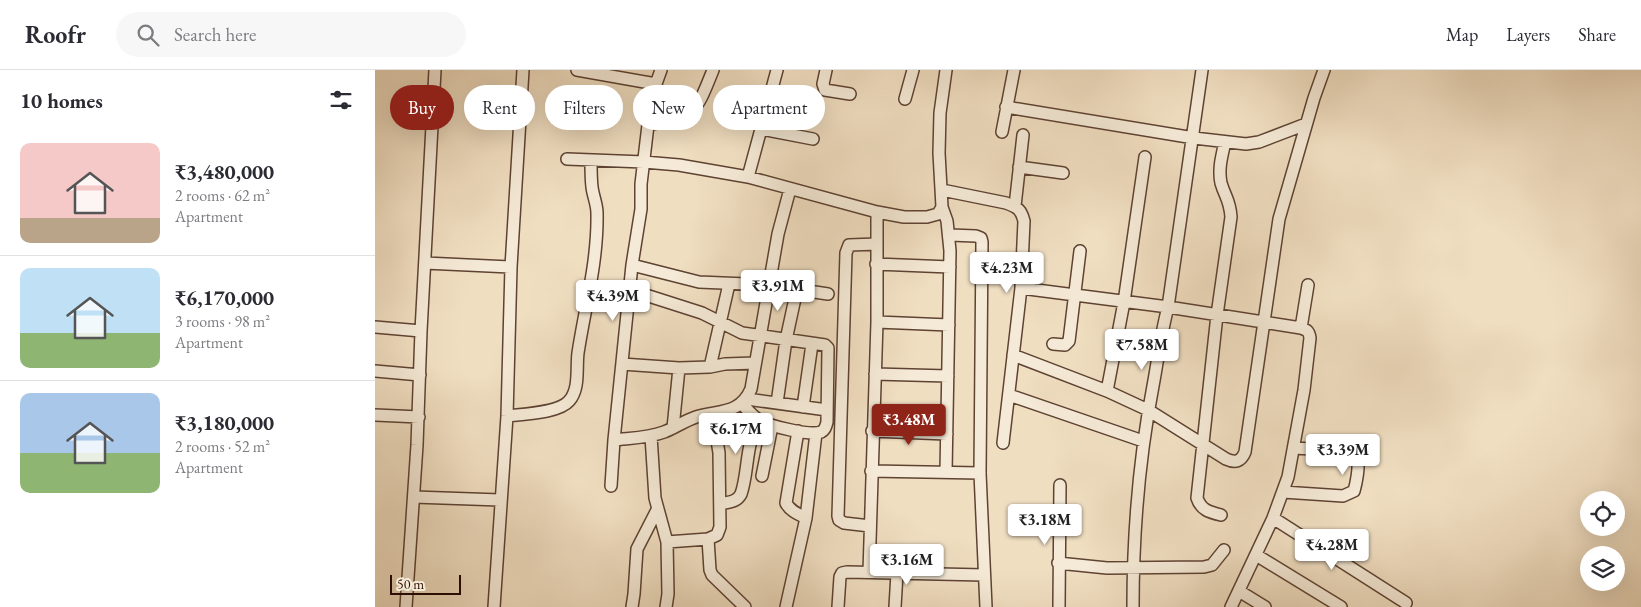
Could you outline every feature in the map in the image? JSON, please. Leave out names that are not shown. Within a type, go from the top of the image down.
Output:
[{"type":"street","points":[[406,607],[419,417],[421,331],[435,70]]},
{"type":"street","points":[[494,607],[507,416],[511,267],[523,70]]},
{"type":"street","points":[[577,70],[656,84],[661,70]]},
{"type":"street","points":[[703,95],[713,70]]},
{"type":"street","points":[[773,85],[777,70]]},
{"type":"street","points":[[826,70],[823,81],[825,90],[850,94]]},
{"type":"street","points":[[905,99],[913,70]]},
{"type":"street","points":[[946,70],[940,113],[939,153],[943,190],[942,207],[950,235],[946,472]]},
{"type":"street","points":[[1002,132],[1014,70]]},
{"type":"street","points":[[1133,607],[1138,493],[1147,410],[1168,307],[1203,70]]},
{"type":"street","points":[[1013,355],[1107,391],[1147,410],[1232,462],[1243,458],[1265,322],[1279,218],[1306,124],[1324,70]]},
{"type":"street","points":[[1006,108],[1194,138],[1246,144],[1259,142],[1306,124]]},
{"type":"street","points":[[611,486],[614,440],[630,290],[641,209],[641,184],[647,130]]},
{"type":"street","points":[[749,177],[761,130]]},
{"type":"street","points":[[766,130],[813,139]]},
{"type":"street","points":[[1015,206],[1023,136]]},
{"type":"street","points":[[1221,515],[1199,506],[1197,498],[1217,315],[1231,217],[1231,205],[1221,183],[1220,172],[1225,142]]},
{"type":"street","points":[[1107,391],[1124,302],[1145,157]]},
{"type":"street","points":[[567,159],[679,165],[749,177],[877,212],[904,217],[927,217],[938,214],[942,207]]},
{"type":"street","points":[[507,416],[563,406],[569,402],[576,387],[577,356],[596,242],[597,214],[591,185],[591,161]]},
{"type":"street","points":[[1019,167],[1063,172]]},
{"type":"street","points":[[744,401],[751,389],[768,285],[781,221],[790,189]]},
{"type":"street","points":[[943,190],[1015,206],[1020,209],[1024,221],[1021,288],[1003,443]]},
{"type":"street","points":[[869,572],[872,431],[877,322],[877,212]]},
{"type":"street","points":[[950,235],[976,236],[981,238],[983,242],[980,473],[986,607]]},
{"type":"street","points":[[870,526],[844,523],[839,520],[838,516],[846,253],[849,245],[877,244]]},
{"type":"street","points":[[1053,344],[1065,345],[1069,341],[1080,251]]},
{"type":"street","points":[[425,262],[511,267]]},
{"type":"street","points":[[876,264],[950,267]]},
{"type":"street","points":[[633,265],[699,282],[768,285],[828,294]]},
{"type":"street","points":[[710,368],[729,284]]},
{"type":"street","points":[[1301,328],[1308,285]]},
{"type":"street","points":[[1021,288],[1168,307],[1307,330],[1310,338],[1305,382],[1294,448],[1283,492],[1273,518],[1231,607]]},
{"type":"street","points":[[777,403],[786,340],[797,289]]},
{"type":"street","points":[[630,290],[702,313],[742,333],[825,345],[829,348],[825,428],[816,433],[798,431],[766,423],[744,401]]},
{"type":"street","points":[[877,322],[949,325]]},
{"type":"street","points":[[375,327],[421,331]]},
{"type":"street","points":[[803,407],[813,344]]},
{"type":"street","points":[[622,364],[710,368],[725,364],[755,363]]},
{"type":"street","points":[[673,428],[679,368]]},
{"type":"street","points":[[375,371],[420,375]]},
{"type":"street","points":[[875,374],[948,376]]},
{"type":"street","points":[[1009,395],[1143,441]]},
{"type":"street","points":[[614,440],[651,436],[699,416],[715,414],[744,401],[777,403],[827,410]]},
{"type":"street","points":[[375,414],[419,417]]},
{"type":"street","points":[[667,542],[708,539],[717,535],[720,527],[719,453],[715,414]]},
{"type":"street","points":[[763,476],[766,423]]},
{"type":"street","points":[[720,504],[735,501],[741,494],[754,430],[766,423]]},
{"type":"street","points":[[798,431],[786,504],[793,512],[806,518]]},
{"type":"street","points":[[872,431],[947,434]]},
{"type":"street","points":[[786,607],[806,518],[816,433]]},
{"type":"street","points":[[651,436],[655,498],[667,542],[668,594],[666,607]]},
{"type":"street","points":[[1283,492],[1343,496],[1354,491],[1358,459],[1355,454],[1348,451],[1294,448]]},
{"type":"street","points":[[871,471],[980,473]]},
{"type":"street","points":[[1059,607],[1058,529],[1060,485]]},
{"type":"street","points":[[414,498],[500,500]]},
{"type":"street","points":[[632,607],[637,549],[657,510]]},
{"type":"street","points":[[1273,518],[1406,603]]},
{"type":"street","points":[[1020,525],[1058,529]]},
{"type":"street","points":[[708,539],[712,575],[745,607]]},
{"type":"street","points":[[1058,563],[1087,567],[1203,568],[1212,565],[1224,550]]},
{"type":"street","points":[[1256,555],[1341,607]]},
{"type":"street","points":[[838,607],[839,583],[842,573],[984,575]]},
{"type":"street","points":[[895,607],[897,573]]},
{"type":"street","points":[[1239,591],[1265,607]]}]
